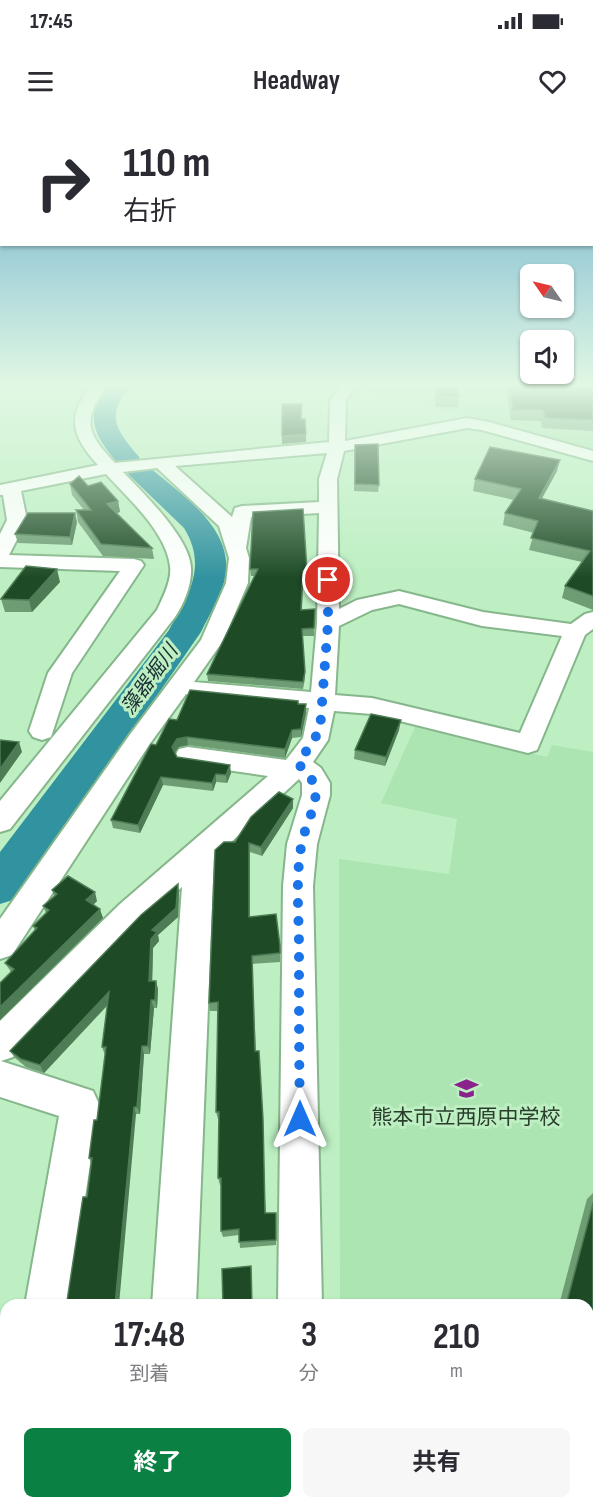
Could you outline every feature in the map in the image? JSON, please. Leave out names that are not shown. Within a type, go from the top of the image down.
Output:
[{"type":"street","points":[[0,820],[167,612],[177,590],[181,567],[174,548],[152,513],[92,449]]},
{"type":"street","points":[[0,553],[17,520],[5,489],[109,469],[160,462],[316,449]]},
{"type":"street","points":[[0,1045],[131,913],[260,801],[295,767],[320,730],[328,623],[328,479],[336,449]]},
{"type":"street","points":[[568,449],[593,456]]},
{"type":"street","points":[[0,945],[134,749],[212,641],[237,583],[239,558],[228,524],[160,462]]},
{"type":"street","points":[[236,549],[242,512],[328,507]]},
{"type":"street","points":[[0,561],[134,565],[60,673],[42,731]]},
{"type":"street","points":[[195,690],[372,706],[528,744],[584,625],[482,619],[399,597],[365,605],[328,623]]},
{"type":"street","points":[[188,756],[295,767],[311,775],[316,783],[316,795],[302,844],[298,886],[300,1299]]},
{"type":"street","points":[[174,1299],[199,854]]},
{"type":"street","points":[[0,1079],[80,1104],[48,1299]]},
{"type":"shaded area","name":"熊本市立西原中学校","points":[[416,725],[547,757],[552,745],[593,752],[593,1299],[340,1299],[339,859],[449,874],[457,819],[381,803]]},
{"type":"building","points":[[355,449],[378,449],[379,485],[355,484]]},
{"type":"building","points":[[489,449],[560,460],[539,498],[593,511],[593,596],[565,586],[590,551],[531,538],[538,521],[505,513],[521,489],[475,479]]},
{"type":"building","points":[[79,476],[88,486],[101,482],[118,501],[107,504],[152,548],[101,544],[76,510],[91,510],[70,484]]},
{"type":"building","points":[[303,509],[307,571],[303,571],[301,610],[315,609],[314,628],[302,629],[305,672],[303,682],[207,674],[258,569],[250,569],[253,512]]},
{"type":"building","points":[[28,513],[75,513],[70,537],[15,534]]},
{"type":"building","points":[[26,566],[57,569],[29,600],[1,599]]},
{"type":"building","points":[[190,690],[298,701],[298,704],[306,704],[301,729],[292,730],[285,749],[187,737],[177,739],[172,747],[177,757],[230,765],[226,775],[216,774],[212,783],[161,777],[138,825],[111,820],[151,744],[156,745],[169,719],[177,720]]},
{"type":"building","points":[[371,714],[401,720],[386,757],[355,750]]},
{"type":"building","points":[[0,740],[19,742],[0,769]]},
{"type":"building","points":[[279,792],[293,799],[261,847],[249,843],[249,917],[276,914],[280,946],[280,953],[252,956],[255,1051],[259,1051],[263,1119],[265,1213],[276,1213],[276,1240],[239,1242],[239,1229],[221,1231],[221,1178],[218,1178],[219,1112],[216,1112],[218,1002],[209,1003],[215,850],[224,842],[235,842],[251,817]]},
{"type":"building","points":[[68,876],[95,892],[86,900],[100,909],[0,1007],[0,983],[14,969],[5,963],[37,928],[33,926],[49,910],[43,906],[57,894],[52,890]]},
{"type":"building","points":[[178,884],[176,908],[152,930],[157,932],[151,939],[149,981],[156,981],[155,1000],[151,1000],[148,1046],[142,1046],[116,1299],[67,1299],[83,1197],[87,1197],[92,1158],[89,1158],[94,1120],[97,1120],[106,1047],[102,1047],[109,992],[40,1065],[21,1059],[10,1051],[141,915]]},
{"type":"building","points":[[593,1203],[593,1299],[568,1299]]},
{"type":"building","points":[[251,1266],[252,1299],[223,1299],[222,1269]]},
{"type":"waterway","name":"藻器堀川","points":[[118,449],[129,461]]},
{"type":"waterway","name":"藻器堀川","points":[[0,886],[184,632],[204,595],[210,573],[210,555],[205,538],[183,510],[139,471]]},
{"type":"place","name":"熊本市立西原中学校","points":[[466,1089]]},
{"type":"route","points":[[300,1119],[298,886],[302,844],[316,795],[316,783],[311,775],[298,764],[320,730],[328,623],[328,580]]}]
